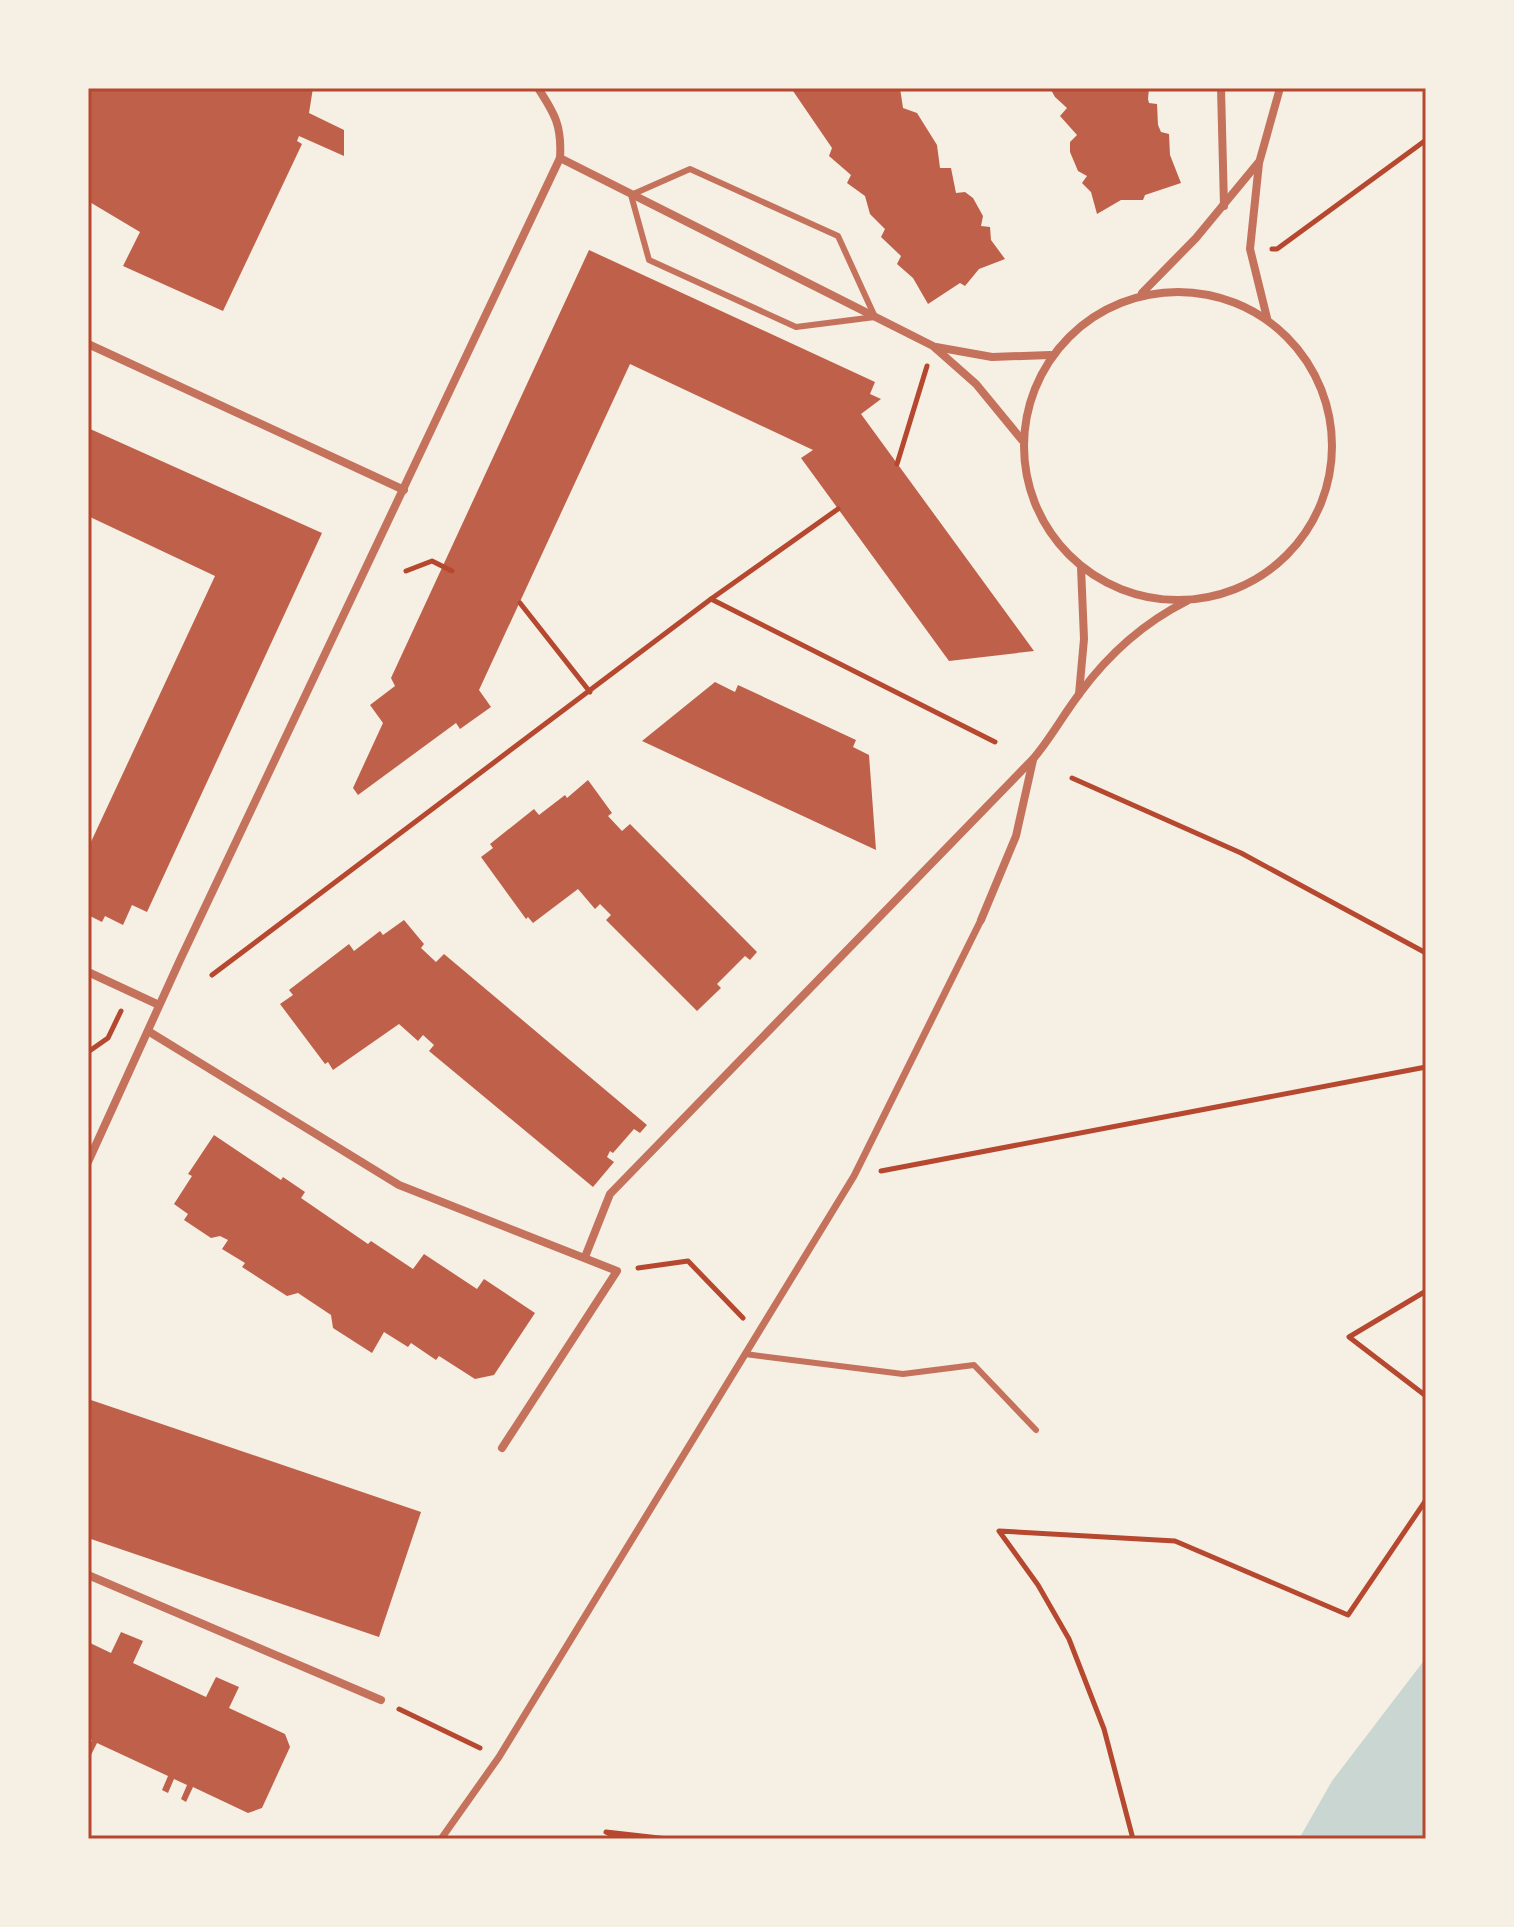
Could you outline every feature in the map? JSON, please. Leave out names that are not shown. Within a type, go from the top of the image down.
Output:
[{"type":"street","points":[[88,1162],[159,1005],[560,158],[561,138],[556,116],[538,88]]},
{"type":"street","points":[[1221,88],[1224,206]]},
{"type":"street","points":[[1267,318],[1250,249],[1259,163],[1280,88]]},
{"type":"street","points":[[560,158],[933,346],[976,384],[1022,440]]},
{"type":"street","points":[[1142,293],[1207,292],[1267,318],[1307,359],[1330,412],[1332,470],[1313,524],[1275,567],[1224,594],[1189,600],[1150,599],[1121,590],[1081,567],[1048,531],[1031,494],[1022,440],[1030,396],[1050,355],[1090,316],[1142,293],[1224,206],[1259,163]]},
{"type":"street","points":[[88,344],[404,490]]},
{"type":"street","points":[[933,346],[992,357],[1050,355]]},
{"type":"street","points":[[1079,694],[1084,639],[1081,567]]},
{"type":"street","points":[[585,1257],[610,1194],[1033,759],[1059,727],[1079,694],[1114,655],[1149,622],[1189,600]]},
{"type":"street","points":[[441,1839],[499,1757],[854,1176],[981,920],[1016,836],[1033,759]]},
{"type":"street","points":[[88,972],[159,1005]]},
{"type":"street","points":[[148,1031],[399,1185],[617,1271],[502,1448]]},
{"type":"street","points":[[88,1575],[381,1700]]},
{"type":"lane","points":[[690,169],[838,236],[875,317],[796,327],[649,260],[631,195],[690,169]]},
{"type":"lane","points":[[745,1354],[903,1374],[974,1365],[1036,1430]]},
{"type":"path","points":[[1250,249],[1277,249],[1426,140]]},
{"type":"path","points":[[1275,238],[1277,249]]},
{"type":"path","points":[[897,464],[933,346]]},
{"type":"path","points":[[212,975],[711,599],[838,509]]},
{"type":"path","points":[[406,571],[432,561],[452,571]]},
{"type":"path","points":[[711,599],[995,742]]},
{"type":"path","points":[[520,603],[590,692]]},
{"type":"path","points":[[1072,778],[1241,853],[1426,953]]},
{"type":"path","points":[[88,1052],[108,1038],[131,992]]},
{"type":"path","points":[[854,1176],[1426,1067]]},
{"type":"path","points":[[617,1271],[688,1261],[758,1333]]},
{"type":"path","points":[[1426,1291],[1349,1337],[1426,1396]]},
{"type":"path","points":[[1133,1839],[1104,1729],[1069,1639],[1038,1585],[999,1531],[1175,1541],[1348,1615],[1426,1500]]},
{"type":"path","points":[[381,1700],[499,1757]]},
{"type":"path","points":[[620,1839],[606,1832],[668,1839]]},
{"type":"shaded area","points":[[1426,1658],[1426,1839],[1299,1839],[1332,1781]]},
{"type":"building","points":[[88,88],[313,88],[309,113],[344,130],[344,156],[299,136],[297,141],[302,144],[223,311],[123,266],[140,232],[88,201]]},
{"type":"building","points":[[791,88],[900,88],[903,108],[917,113],[937,145],[940,168],[951,168],[956,193],[965,192],[973,198],[983,216],[981,226],[990,227],[991,240],[1005,259],[979,269],[965,286],[960,283],[928,304],[913,278],[897,264],[901,256],[881,237],[885,229],[870,214],[865,196],[847,183],[851,175],[829,156],[832,148]]},
{"type":"building","points":[[1050,88],[1149,88],[1149,103],[1157,104],[1158,125],[1161,132],[1169,134],[1170,155],[1181,183],[1145,195],[1143,200],[1121,200],[1097,214],[1091,192],[1082,183],[1087,176],[1078,171],[1070,152],[1070,142],[1077,135],[1060,116],[1067,108]]},
{"type":"building","points":[[589,250],[875,382],[870,394],[881,399],[861,414],[1034,651],[949,661],[801,458],[813,450],[630,364],[479,690],[491,707],[460,729],[456,723],[358,795],[353,788],[383,723],[370,705],[395,686],[391,678]]},
{"type":"building","points":[[88,428],[322,533],[147,912],[132,905],[123,925],[105,916],[102,922],[88,915],[88,843],[215,576],[88,516]]},
{"type":"building","points":[[715,682],[735,692],[738,685],[856,740],[853,747],[869,755],[876,850],[642,741]]},
{"type":"building","points":[[588,780],[612,813],[608,816],[622,831],[630,824],[757,952],[750,960],[745,956],[717,984],[721,988],[697,1011],[606,920],[611,915],[600,904],[595,909],[578,889],[533,923],[528,917],[526,919],[481,857],[493,848],[490,844],[534,809],[539,815],[565,795],[567,798]]},
{"type":"building","points":[[404,920],[424,944],[421,948],[436,962],[444,954],[647,1125],[640,1133],[634,1129],[613,1153],[610,1151],[607,1157],[614,1162],[593,1187],[429,1051],[434,1045],[423,1035],[418,1041],[399,1024],[333,1070],[328,1062],[325,1064],[280,1004],[293,995],[289,990],[349,944],[354,951],[380,931],[383,935]]},
{"type":"building","points":[[214,1135],[281,1180],[283,1177],[305,1192],[301,1198],[368,1244],[371,1241],[413,1269],[424,1254],[477,1289],[484,1279],[535,1313],[494,1375],[475,1379],[439,1356],[436,1360],[411,1343],[408,1347],[384,1332],[372,1353],[333,1328],[331,1315],[298,1293],[287,1296],[242,1267],[245,1263],[222,1249],[228,1240],[220,1236],[211,1238],[184,1220],[188,1214],[174,1204],[192,1176],[188,1174]]},
{"type":"building","points":[[88,1399],[421,1512],[379,1637],[88,1538]]},
{"type":"building","points":[[121,1632],[143,1641],[133,1663],[206,1697],[216,1677],[239,1687],[229,1708],[285,1734],[290,1747],[262,1808],[248,1813],[193,1787],[186,1802],[181,1799],[187,1785],[174,1779],[168,1793],[162,1790],[168,1776],[97,1743],[88,1761],[88,1748],[92,1740],[88,1739],[88,1642],[111,1653]]}]
